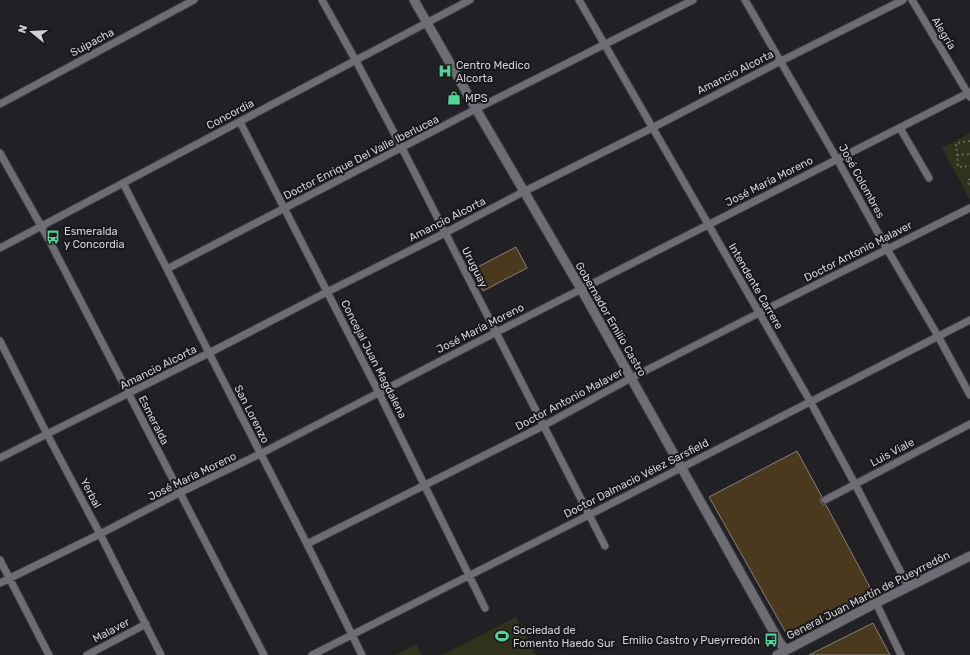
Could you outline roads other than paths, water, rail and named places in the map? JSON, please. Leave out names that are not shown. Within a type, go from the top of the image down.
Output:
[{"type":"street","name":"Suipacha","points":[[0,104],[194,0]]},
{"type":"street","name":"Uruguay","points":[[322,0],[402,148],[606,546]]},
{"type":"street","name":"Gobernador Emilio Castro","points":[[414,0],[787,653]]},
{"type":"street","name":"Concordia","points":[[0,248],[470,0]]},
{"type":"street","name":"Intendente Carrere","points":[[579,0],[810,401],[908,586]]},
{"type":"street","name":"Doctor Enrique Del Valle Iberlucea","points":[[167,268],[693,0]]},
{"type":"street","name":"José Colombres","points":[[746,0],[938,336],[970,395]]},
{"type":"street","name":"Amancio Alcorta","points":[[0,458],[129,394],[903,0]]},
{"type":"street","name":"Alegría","points":[[912,0],[969,94]]},
{"type":"street","name":"José María Moreno","points":[[0,583],[260,454],[496,332],[837,159],[969,94]]},
{"type":"street","name":"Concejal Juan Magdalena","points":[[240,122],[379,393],[485,608]]},
{"type":"street","points":[[900,128],[929,178]]},
{"type":"street","name":"Esmeralda","points":[[0,153],[41,226],[264,655]]},
{"type":"street","name":"San Lorenzo","points":[[122,183],[167,268],[362,655]]},
{"type":"street","name":"Doctor Antonio Malaver","points":[[307,544],[544,426],[631,378],[970,208]]},
{"type":"street","name":"Doctor Dalmacio Vélez Sarsfield","points":[[312,655],[590,515],[970,320]]},
{"type":"street","name":"Yerbal","points":[[0,341],[3,354],[100,534],[161,655]]},
{"type":"street","name":"Luis Viale","points":[[825,500],[970,424]]},
{"type":"street","name":"General Juan Martín de Pueyrredón","points":[[776,655],[787,653],[908,586],[970,556]]},
{"type":"street","points":[[0,560],[49,655]]},
{"type":"street","points":[[876,603],[901,655]]},
{"type":"street","name":"Malaver","points":[[87,655],[146,624]]},
{"type":"place","name":"Centro Medico Alcorta","points":[[445,71]]},
{"type":"place","name":"MPS","points":[[454,98]]},
{"type":"place","name":"Esmeralda y Concordia","points":[[53,237]]},
{"type":"place","name":"Sociedad de Fomento Haedo Sur","points":[[502,636]]},
{"type":"place","name":"Emilio Castro y Pueyrredón","points":[[771,640]]}]
